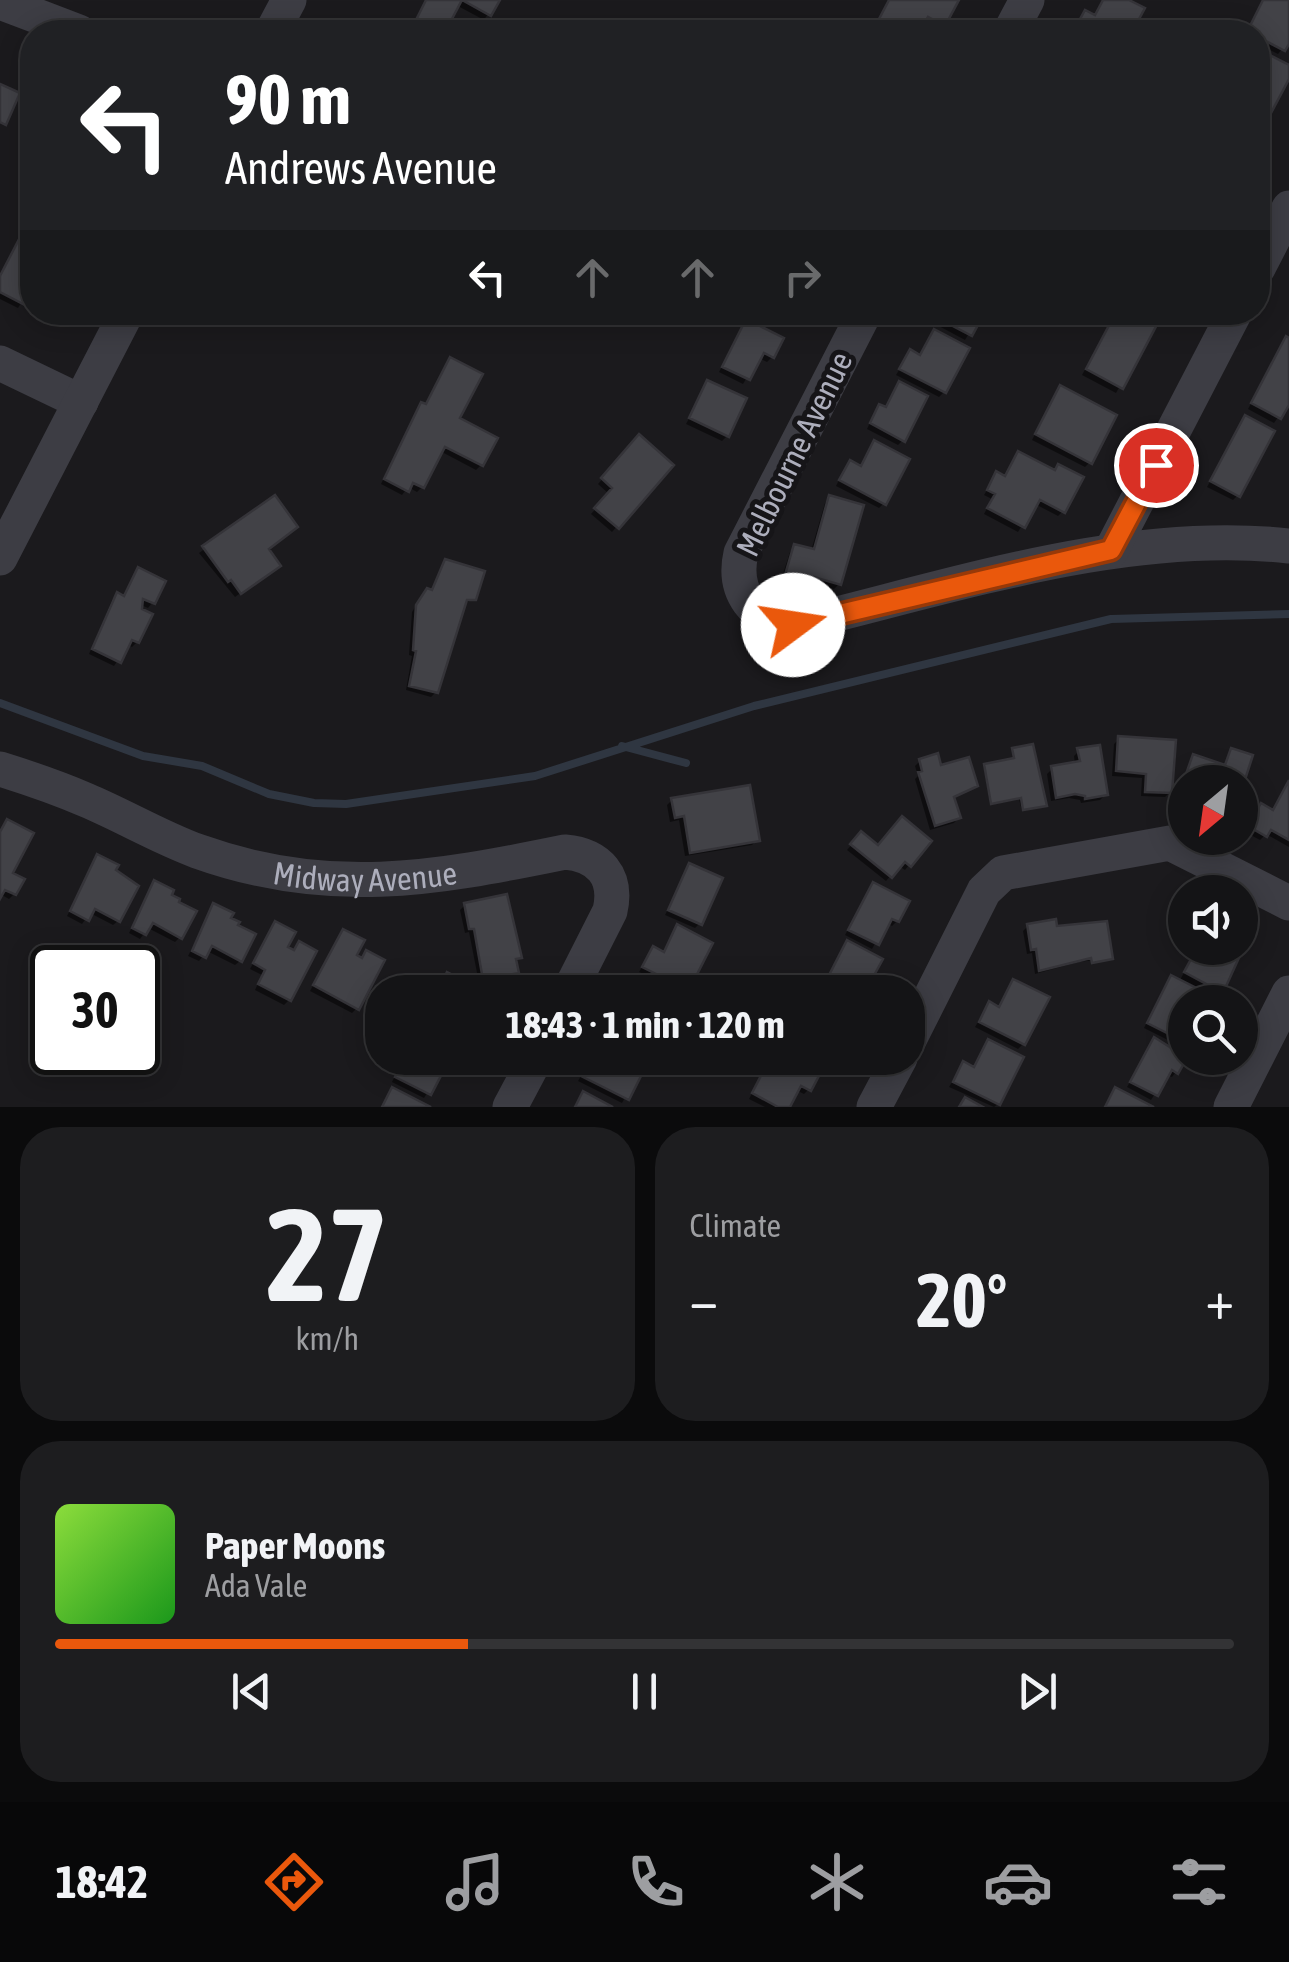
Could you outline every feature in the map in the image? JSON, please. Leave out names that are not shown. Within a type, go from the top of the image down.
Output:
[{"type":"street","points":[[0,2],[47,20]]},
{"type":"street","points":[[1270,245],[1289,208]]},
{"type":"street","points":[[0,558],[120,325]]},
{"type":"street","name":"Melbourne Avenue","points":[[858,325],[741,554],[738,576],[745,598],[760,615],[793,625],[1111,550]]},
{"type":"street","points":[[1111,550],[1227,325]]},
{"type":"street","points":[[0,362],[81,402]]},
{"type":"street","points":[[1111,550],[1210,542],[1289,546]]},
{"type":"street","name":"Midway Avenue","points":[[0,769],[86,800],[197,851],[289,874],[347,881],[395,881],[454,875],[565,852],[582,854],[597,861],[606,872],[613,897],[610,911],[578,975]]},
{"type":"street","points":[[925,1008],[984,890],[1003,873],[1170,843],[1289,903]]},
{"type":"street","points":[[1231,1107],[1289,993]]},
{"type":"street","points":[[510,1107],[527,1075]]},
{"type":"street","points":[[874,1107],[891,1075]]},
{"type":"building","points":[[426,0],[462,0],[451,20],[417,18]]},
{"type":"building","points":[[462,0],[500,0],[491,16]]},
{"type":"building","points":[[889,0],[959,0],[948,20],[879,19]]},
{"type":"building","points":[[1103,0],[1129,0],[1145,8],[1138,20],[1080,20],[1085,10],[1095,15]]},
{"type":"building","points":[[1263,0],[1289,0],[1289,44],[1285,51],[1270,43],[1270,20],[1253,20]]},
{"type":"building","points":[[1270,55],[1289,65],[1289,79],[1271,113]]},
{"type":"building","points":[[0,84],[20,93],[6,125],[0,122]]},
{"type":"building","points":[[20,237],[20,302],[0,292],[0,276]]},
{"type":"building","points":[[743,325],[758,325],[784,338],[774,358],[764,353],[750,380],[722,367]]},
{"type":"building","points":[[951,325],[978,325],[972,336]]},
{"type":"building","points":[[1109,325],[1157,325],[1123,389],[1086,369]]},
{"type":"building","points":[[934,329],[970,348],[946,393],[899,369],[910,349],[920,355]]},
{"type":"building","points":[[1286,336],[1289,405],[1281,419],[1251,403]]},
{"type":"building","points":[[450,357],[483,374],[460,418],[498,438],[483,466],[445,447],[424,488],[413,483],[409,492],[384,479],[421,402],[426,404]]},
{"type":"building","points":[[707,380],[747,398],[729,437],[689,418]]},
{"type":"building","points":[[899,381],[928,396],[905,442],[870,423],[879,404],[886,407]]},
{"type":"building","points":[[1060,385],[1117,415],[1092,464],[1035,434]]},
{"type":"building","points":[[1245,415],[1275,431],[1240,497],[1210,481]]},
{"type":"building","points":[[639,434],[674,465],[619,529],[594,508],[612,488],[601,478]]},
{"type":"building","points":[[874,440],[910,459],[886,505],[839,480],[850,460],[861,466]]},
{"type":"building","points":[[1018,451],[1055,470],[1058,464],[1084,477],[1065,513],[1040,500],[1025,528],[987,508],[995,494],[987,490],[996,471],[1005,476]]},
{"type":"building","points":[[275,495],[298,527],[269,549],[281,566],[241,594],[202,546]]},
{"type":"building","points":[[829,495],[864,505],[841,585],[814,577],[813,583],[785,575],[794,544],[814,549]]},
{"type":"building","points":[[445,559],[485,571],[476,600],[467,600],[438,693],[409,686],[416,651],[416,605],[427,588],[432,590]]},
{"type":"building","points":[[138,567],[166,581],[155,604],[143,599],[142,609],[153,614],[139,643],[132,640],[121,663],[92,649],[117,592],[124,596]]},
{"type":"building","points":[[1118,736],[1176,740],[1174,765],[1168,765],[1168,793],[1145,792],[1146,774],[1116,771]]},
{"type":"building","points":[[1033,744],[1047,806],[1023,810],[1021,798],[991,804],[984,764],[1014,758],[1012,748]]},
{"type":"building","points":[[1100,745],[1108,795],[1056,798],[1051,766],[1080,761],[1077,748]]},
{"type":"building","points":[[1231,748],[1253,755],[1250,765],[1225,765]]},
{"type":"building","points":[[938,753],[941,765],[969,757],[978,786],[954,797],[961,818],[935,826],[918,772],[922,771],[919,759]]},
{"type":"building","points":[[1193,754],[1225,765],[1189,765]]},
{"type":"building","points":[[1289,780],[1289,840],[1271,830],[1267,837],[1258,832],[1261,803],[1273,810]]},
{"type":"building","points":[[750,785],[760,841],[690,853],[684,816],[675,818],[671,798]]},
{"type":"building","points":[[902,816],[932,841],[911,867],[905,862],[892,878],[850,844],[861,831],[878,845]]},
{"type":"building","points":[[7,819],[34,833],[13,873],[25,879],[16,895],[5,890],[0,899],[0,832]]},
{"type":"building","points":[[97,854],[119,865],[116,870],[139,886],[120,922],[95,909],[89,921],[70,911]]},
{"type":"building","points":[[689,863],[723,878],[702,925],[668,910]]},
{"type":"building","points":[[154,880],[174,890],[172,895],[179,902],[197,911],[182,939],[153,923],[146,935],[132,928]]},
{"type":"building","points":[[873,882],[910,901],[899,922],[892,919],[879,945],[848,930]]},
{"type":"building","points":[[507,894],[522,958],[516,959],[519,973],[482,975],[474,929],[469,929],[464,903]]},
{"type":"building","points":[[213,903],[234,913],[231,918],[240,922],[238,925],[256,934],[242,962],[212,946],[206,958],[192,951]]},
{"type":"building","points":[[1056,919],[1057,926],[1107,921],[1113,959],[1092,963],[1091,958],[1039,971],[1027,924]]},
{"type":"building","points":[[275,921],[296,932],[288,947],[294,950],[299,941],[317,951],[291,1001],[258,984],[265,970],[253,963]]},
{"type":"building","points":[[677,924],[713,943],[697,975],[658,975],[642,967],[653,946],[664,952]]},
{"type":"building","points":[[343,929],[365,940],[357,955],[362,958],[366,950],[385,960],[377,975],[365,975],[365,998],[359,1010],[313,985]]},
{"type":"building","points":[[847,940],[883,959],[874,975],[829,975]]},
{"type":"building","points":[[1188,965],[1236,965],[1227,985],[1208,985],[1184,972]]},
{"type":"building","points":[[1171,975],[1191,985],[1168,985],[1168,1034],[1147,1023]]},
{"type":"building","points":[[1013,979],[1050,997],[1025,1045],[979,1022],[989,1001],[999,1007]]},
{"type":"building","points":[[1154,1037],[1168,1046],[1169,1075],[1158,1096],[1130,1082]]},
{"type":"building","points":[[988,1039],[1024,1057],[1000,1105],[953,1082],[963,1061],[974,1067]]},
{"type":"building","points":[[396,1075],[441,1075],[431,1095]]},
{"type":"building","points":[[582,1075],[642,1075],[629,1100]]},
{"type":"building","points":[[761,1075],[819,1075],[811,1091],[801,1086],[790,1107],[778,1107],[752,1093]]},
{"type":"building","points":[[392,1087],[431,1107],[382,1107]]},
{"type":"building","points":[[1115,1087],[1154,1107],[1105,1107]]},
{"type":"building","points":[[583,1091],[613,1107],[575,1107]]},
{"type":"building","points":[[965,1097],[983,1107],[959,1107]]},
{"type":"waterway","points":[[0,703],[143,756],[202,766],[269,794],[314,803],[346,804],[535,776],[754,706],[1111,619],[1289,614]]},
{"type":"waterway","points":[[622,746],[686,763]]},
{"type":"route","points":[[793,625],[1111,550],[1156,465]]}]
